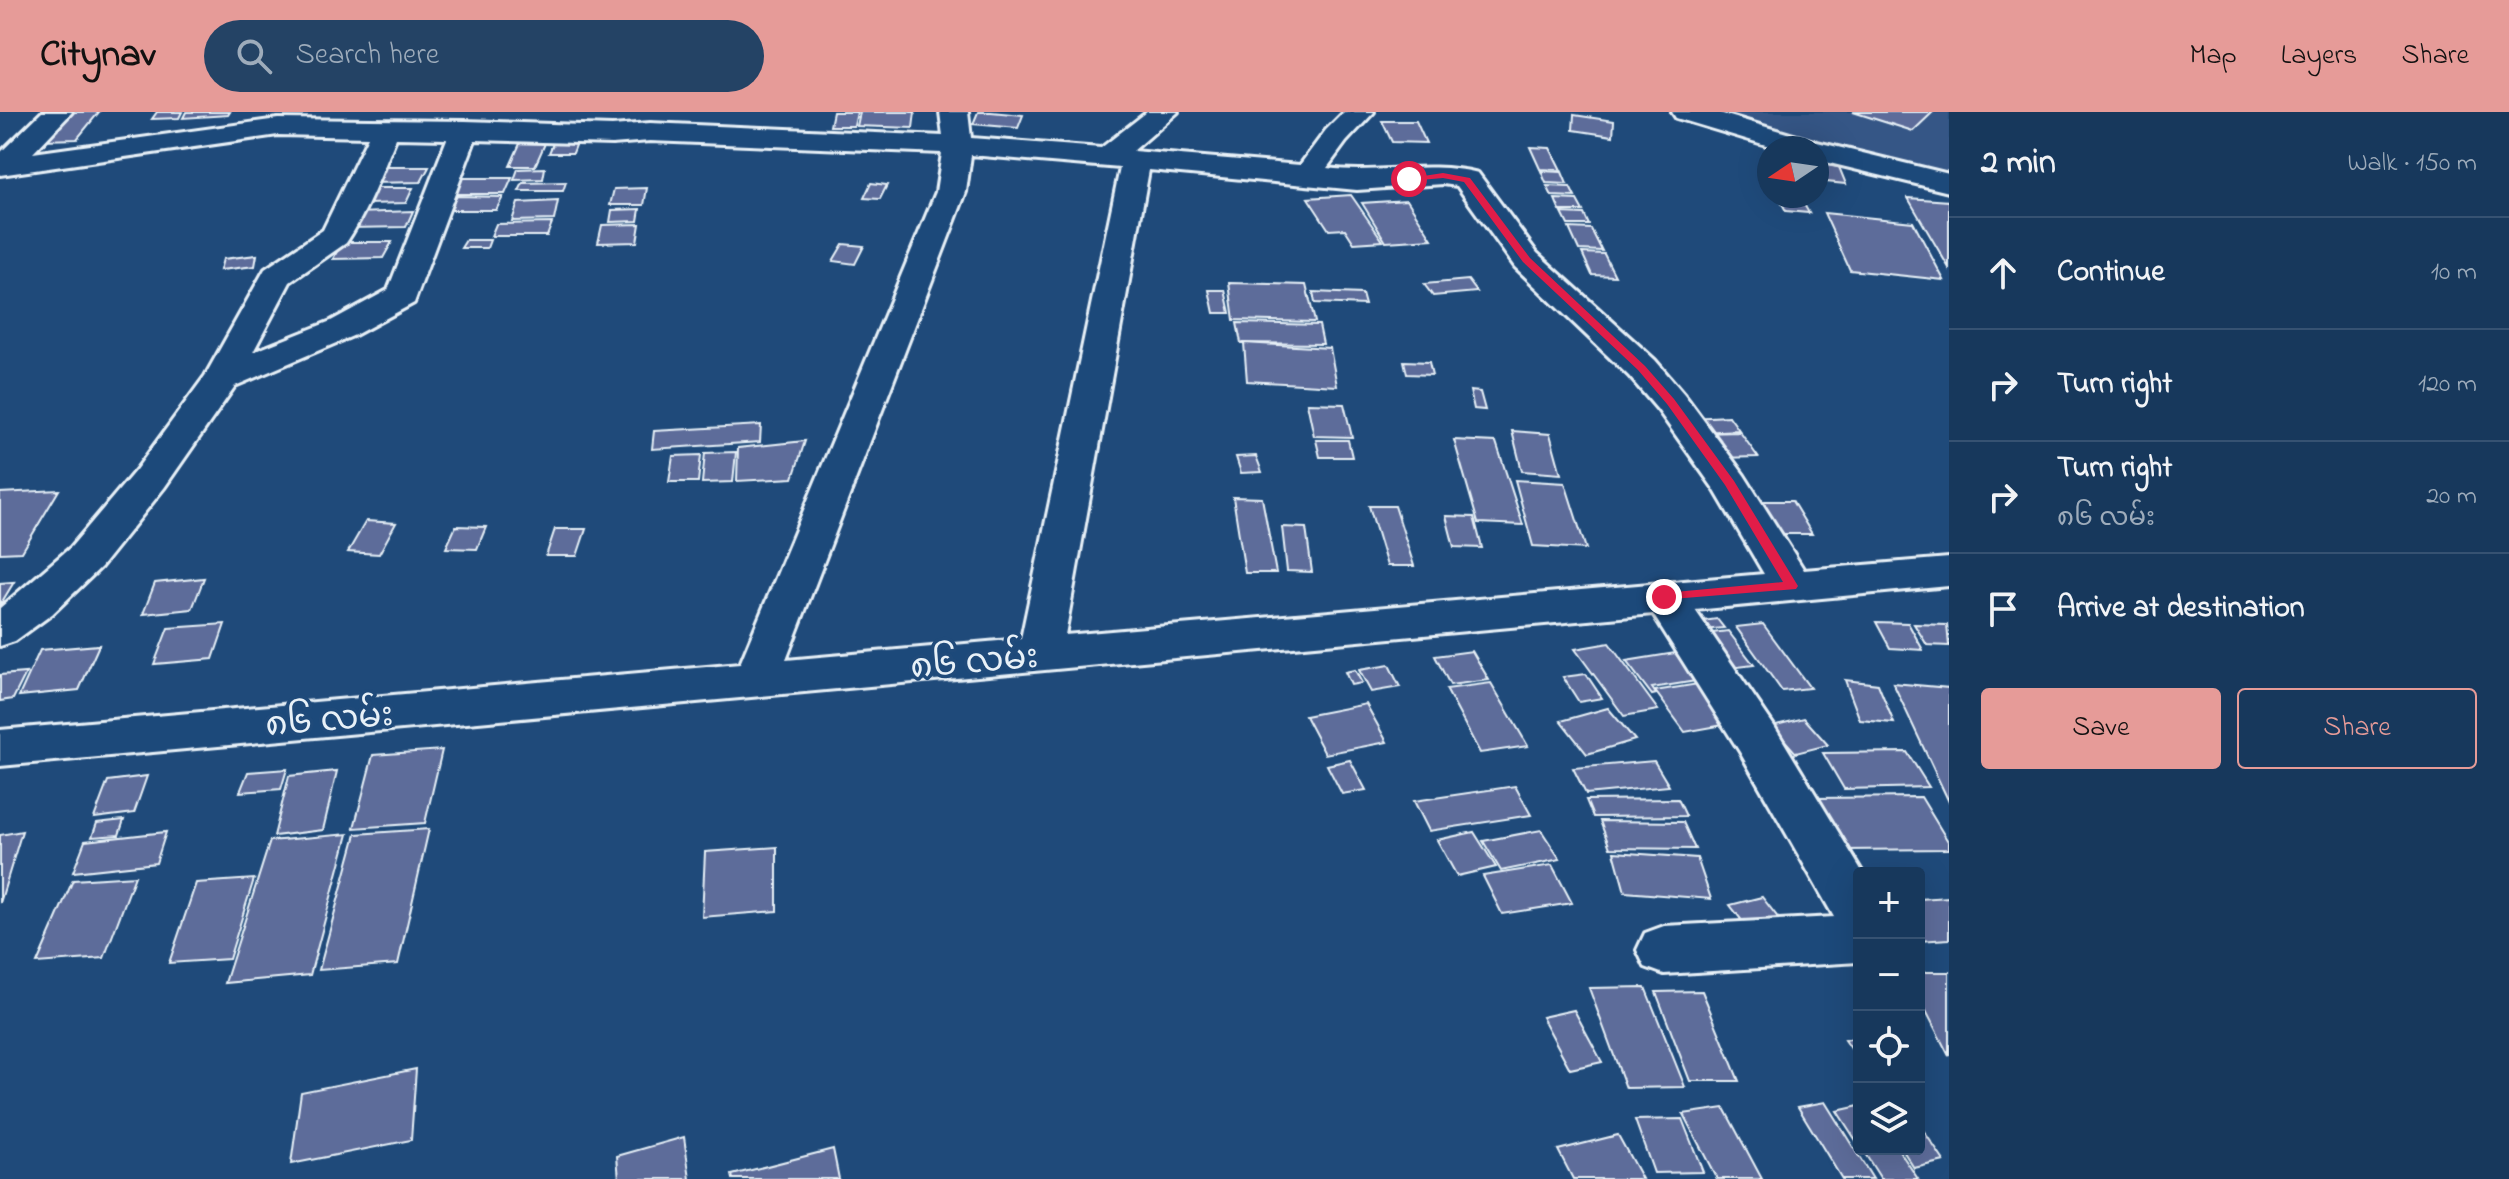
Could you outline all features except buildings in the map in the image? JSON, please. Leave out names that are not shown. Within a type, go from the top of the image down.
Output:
[{"type":"street","points":[[2,166],[58,112]]},
{"type":"street","points":[[1040,654],[1122,158],[1164,112]]},
{"type":"street","points":[[1308,175],[1336,136],[1360,112]]},
{"type":"street","points":[[1686,112],[1766,136]]},
{"type":"street","points":[[2,166],[318,120],[385,130],[576,123],[650,132],[722,123],[956,128],[1122,158],[1357,181],[1443,175],[1467,179],[1526,260],[1642,368],[1671,402],[1730,484],[1792,586]]},
{"type":"street","points":[[756,679],[951,192],[956,128]]},
{"type":"street","points":[[222,378],[343,328],[402,296],[465,129]]},
{"type":"street","points":[[0,630],[37,603],[86,557],[150,479],[222,378],[277,276],[335,236],[352,206],[385,130]]},
{"type":"street","points":[[1829,154],[1949,183]]},
{"type":"street","name":"၈၆ လမ်း","points":[[0,748],[1949,573]]},
{"type":"street","points":[[1664,597],[1757,739],[1853,902]]},
{"type":"street","points":[[1664,950],[1857,939]]},
{"type":"shaded area","points":[[1698,112],[1949,112],[1949,179],[1829,151],[1829,136],[1777,136]]},
{"type":"route","points":[[1409,179],[1443,175],[1467,179],[1526,260],[1642,368],[1671,402],[1730,484],[1792,586],[1664,597]]}]
